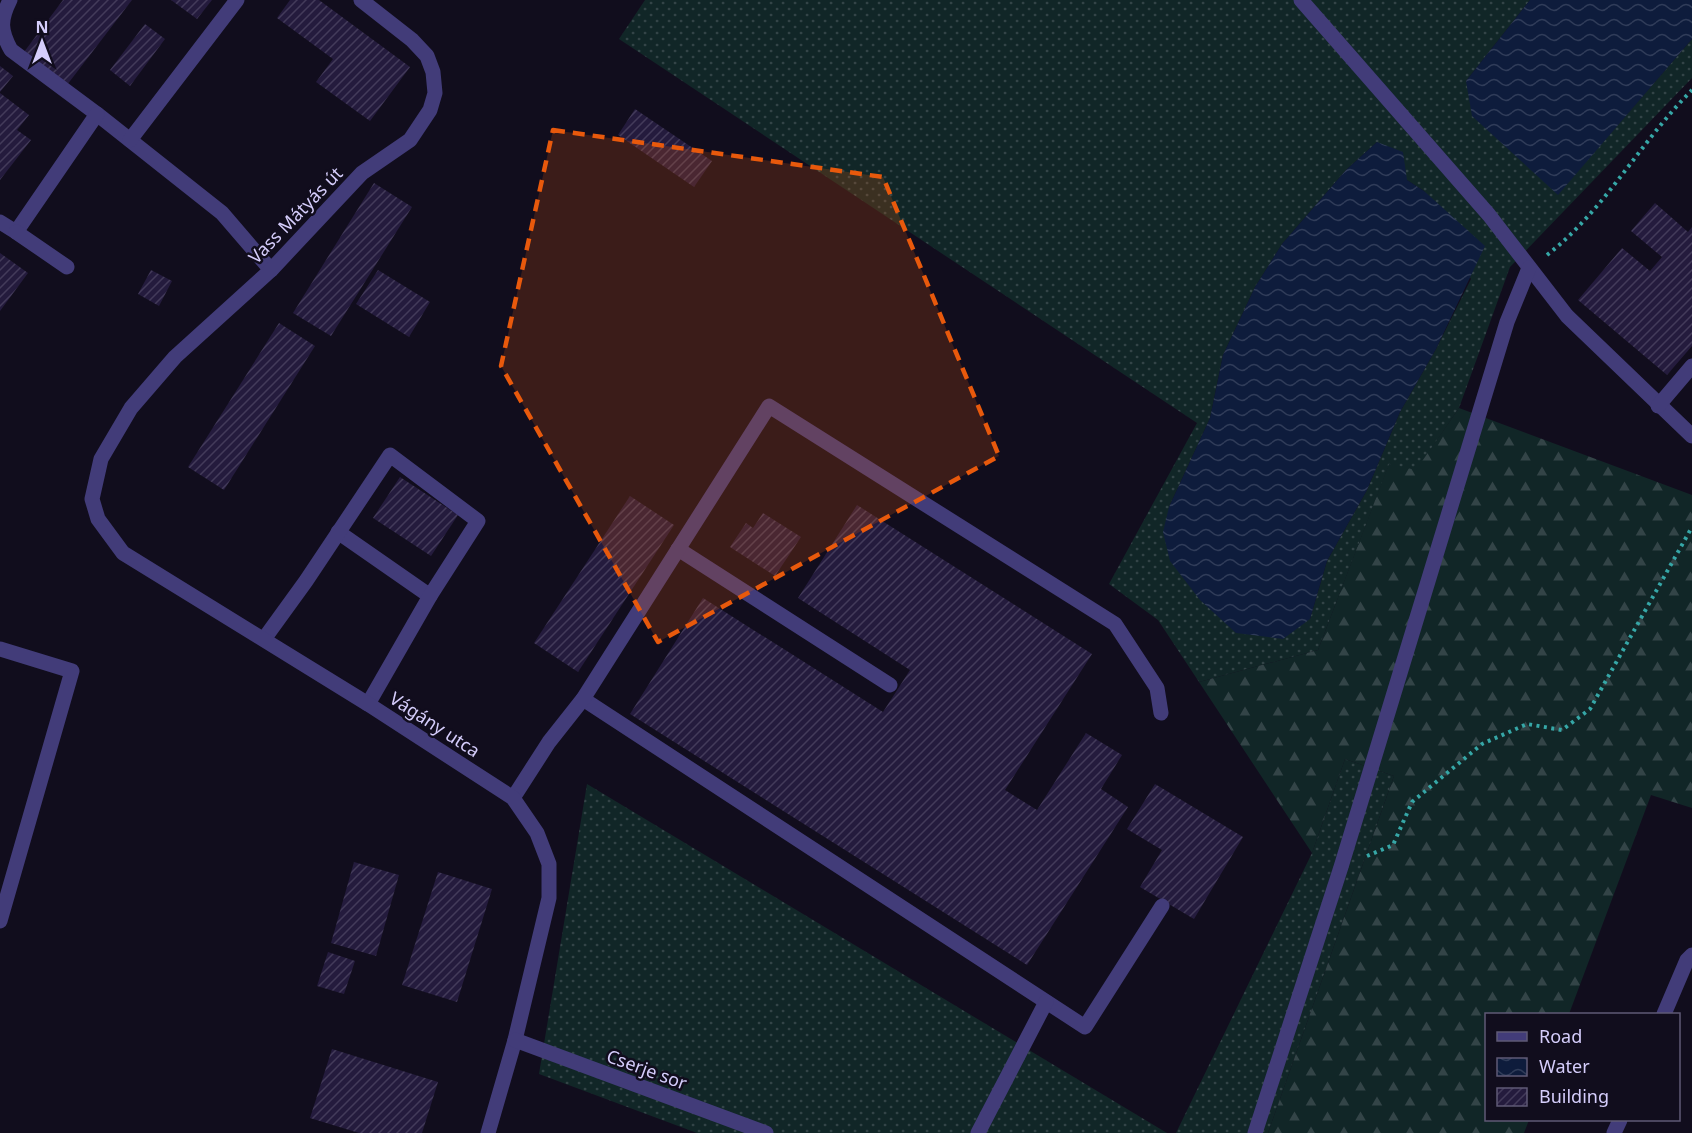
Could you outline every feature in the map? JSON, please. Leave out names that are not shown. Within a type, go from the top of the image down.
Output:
[{"type":"street","points":[[10,0],[3,15],[3,35],[11,50],[97,114],[222,213],[271,270]]},
{"type":"street","points":[[130,140],[237,0]]},
{"type":"street","name":"Vass Mátyás út","points":[[101,459],[131,408],[175,357],[271,270],[362,173],[410,140],[430,110],[435,93],[433,72],[427,57],[412,40],[361,0]]},
{"type":"street","points":[[1301,0],[1488,214],[1567,316],[1658,406],[1692,436]]},
{"type":"street","points":[[16,232],[97,114]]},
{"type":"street","points":[[0,222],[67,267]]},
{"type":"street","points":[[1255,1133],[1341,867],[1508,322],[1529,268]]},
{"type":"street","points":[[1658,406],[1692,366]]},
{"type":"street","points":[[513,798],[549,742],[583,699],[769,406],[1115,624],[1157,688],[1161,713]]},
{"type":"street","points":[[264,639],[306,581],[390,455],[478,521],[430,596],[368,704]]},
{"type":"street","name":"Vágány utca","points":[[101,459],[92,499],[98,519],[123,553],[368,704],[513,798],[537,833],[549,864],[549,898],[515,1040],[488,1133]]},
{"type":"street","points":[[338,532],[430,596]]},
{"type":"street","points":[[678,549],[891,685]]},
{"type":"street","points":[[0,649],[72,671],[0,921]]},
{"type":"street","points":[[583,699],[1085,1027],[1162,906]]},
{"type":"street","points":[[1664,1013],[1687,960],[1692,955]]},
{"type":"street","points":[[978,1133],[1046,1002]]},
{"type":"street","name":"Cserje sor","points":[[515,1040],[766,1133]]},
{"type":"path","points":[[1529,268],[1573,233],[1692,90]]},
{"type":"path","points":[[1341,867],[1394,845],[1412,802],[1482,744],[1527,724],[1562,730],[1590,709],[1692,527]]},
{"type":"highlighted area","points":[[553,130],[883,177],[999,456],[658,642],[501,366]]},
{"type":"green space","points":[[645,0],[1530,0],[1466,81],[1558,194],[1692,39],[1692,78],[1510,267],[1459,408],[1416,471],[1389,465],[1318,650],[1199,682],[1158,620],[1109,584],[1197,423],[619,39]],"holes":[[[1377,142],[1407,180],[1424,191],[1471,279],[1436,349],[1400,412],[1367,490],[1327,561],[1310,619],[1169,507],[1210,418],[1223,355],[1255,287],[1282,244],[1346,170]]]},
{"type":"green space","points":[[1459,408],[1692,495],[1692,808],[1651,795],[1569,1013],[1485,1013],[1485,1121],[1529,1121],[1524,1133],[1268,1133],[1394,776],[1345,759],[1312,853],[1199,682],[1318,650],[1389,464],[1416,470]]},
{"type":"green space","points":[[1345,759],[1394,776],[1268,1133],[1176,1133],[1312,853]]},
{"type":"green space","points":[[587,784],[1167,1133],[697,1133],[539,1074]]},
{"type":"water","points":[[1530,0],[1692,0],[1692,39],[1558,195],[1472,116],[1466,81]]},
{"type":"water","points":[[1377,142],[1403,152],[1407,180],[1424,191],[1485,246],[1436,349],[1400,412],[1367,490],[1327,561],[1310,619],[1283,639],[1236,633],[1200,600],[1170,561],[1163,532],[1169,507],[1210,418],[1223,355],[1255,287],[1282,244],[1346,170]]},
{"type":"building","points":[[63,0],[132,0],[67,85],[24,52]]},
{"type":"building","points":[[171,0],[212,0],[197,19]]},
{"type":"building","points":[[290,0],[319,0],[410,67],[370,121],[316,82],[333,59],[277,18]]},
{"type":"building","points":[[145,24],[165,39],[130,86],[110,70]]},
{"type":"building","points":[[0,66],[13,76],[0,92]]},
{"type":"building","points":[[0,93],[29,115],[17,130],[31,140],[0,180]]},
{"type":"building","points":[[635,109],[712,161],[694,187],[618,135]]},
{"type":"building","points":[[374,183],[412,207],[331,336],[293,313]]},
{"type":"building","points":[[1655,203],[1688,232],[1692,227],[1692,346],[1667,375],[1578,300],[1622,248],[1650,271],[1662,257],[1631,231]]},
{"type":"building","points":[[0,253],[28,273],[0,311]]},
{"type":"building","points":[[151,270],[172,281],[159,306],[138,294]]},
{"type":"building","points":[[378,270],[430,302],[409,337],[356,304]]},
{"type":"building","points":[[279,323],[315,346],[224,490],[188,467]]},
{"type":"building","points":[[400,477],[458,515],[431,556],[373,518]]},
{"type":"building","points":[[630,496],[674,525],[578,672],[534,643]]},
{"type":"building","points":[[857,505],[1092,654],[1005,790],[1037,810],[1086,733],[1122,755],[1101,789],[1128,807],[1027,965],[630,714],[703,598],[883,712],[910,670],[798,598]]},
{"type":"building","points":[[763,513],[801,537],[775,576],[730,547],[746,523],[753,528]]},
{"type":"building","points":[[1155,784],[1243,837],[1194,919],[1140,887],[1162,850],[1127,829]]},
{"type":"building","points":[[354,862],[399,875],[376,956],[331,943]]},
{"type":"building","points":[[438,872],[492,889],[457,1002],[402,985]]},
{"type":"building","points":[[328,952],[355,961],[344,994],[317,986]]},
{"type":"building","points":[[332,1049],[438,1082],[422,1133],[359,1133],[310,1118]]}]
